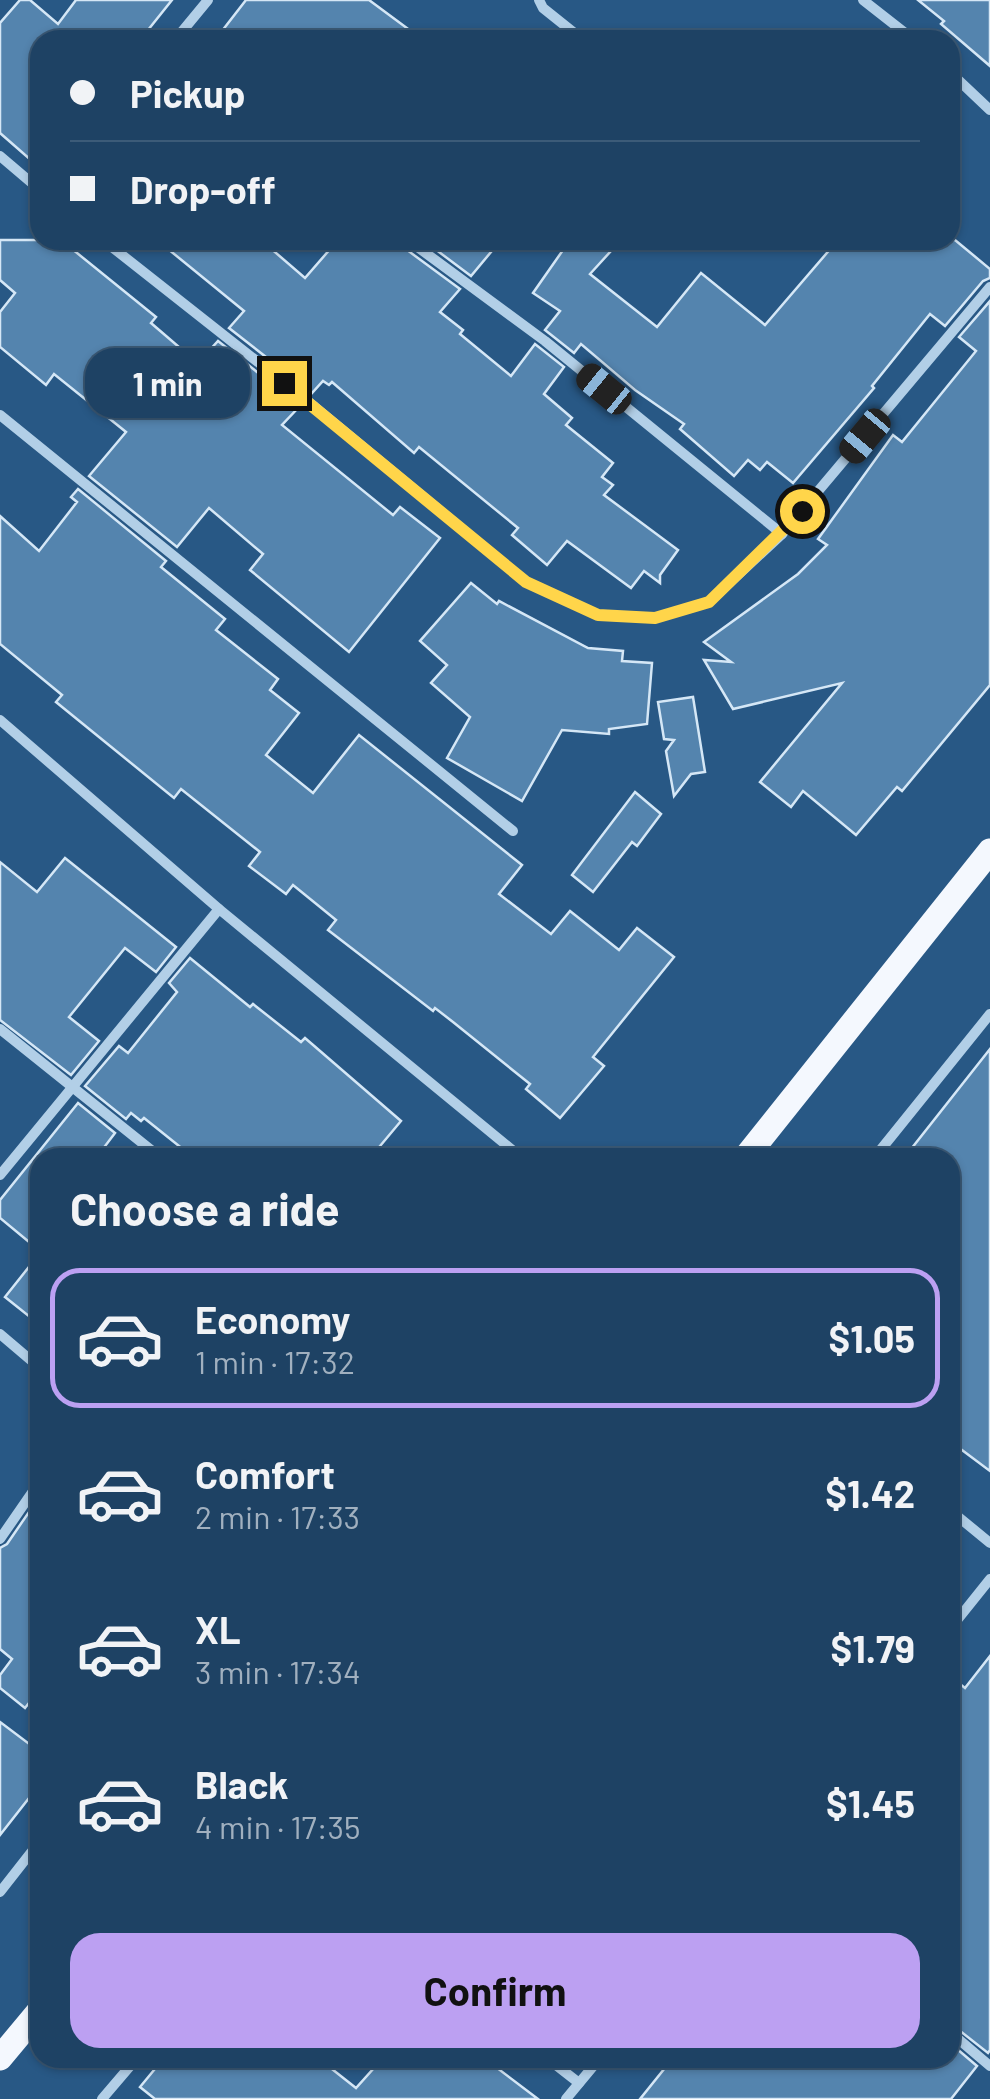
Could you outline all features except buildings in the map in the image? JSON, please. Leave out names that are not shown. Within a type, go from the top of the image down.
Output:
[{"type":"main road","points":[[753,1148],[990,851]]},
{"type":"main road","points":[[0,2058],[30,2022]]},
{"type":"street","points":[[183,30],[208,0]]},
{"type":"street","points":[[539,0],[570,30]]},
{"type":"street","points":[[864,0],[902,30]]},
{"type":"street","points":[[960,82],[990,110]]},
{"type":"street","points":[[0,156],[30,182]]},
{"type":"street","points":[[116,250],[315,407],[526,582],[598,615],[655,618],[709,602],[782,534],[990,287]]},
{"type":"street","points":[[422,250],[545,341],[782,534]]},
{"type":"street","points":[[0,416],[514,831]]},
{"type":"street","points":[[0,720],[219,909],[510,1148]]},
{"type":"street","points":[[0,1174],[219,909]]},
{"type":"street","points":[[883,1148],[985,1031],[990,1014]]},
{"type":"street","points":[[0,1029],[149,1148]]},
{"type":"street","points":[[0,1334],[30,1360]]},
{"type":"street","points":[[0,1539],[30,1496]]},
{"type":"street","points":[[960,1518],[990,1544]]},
{"type":"street","points":[[960,1616],[990,1578]]},
{"type":"street","points":[[0,1892],[30,1854]]},
{"type":"street","points":[[960,2040],[990,2066]]},
{"type":"street","points":[[102,2099],[128,2068]]},
{"type":"street","points":[[560,2068],[579,2083]]},
{"type":"street","points":[[566,2099],[592,2068]]},
{"type":"route","points":[[284,383],[526,582],[598,615],[655,618],[709,602],[802,511]]}]
